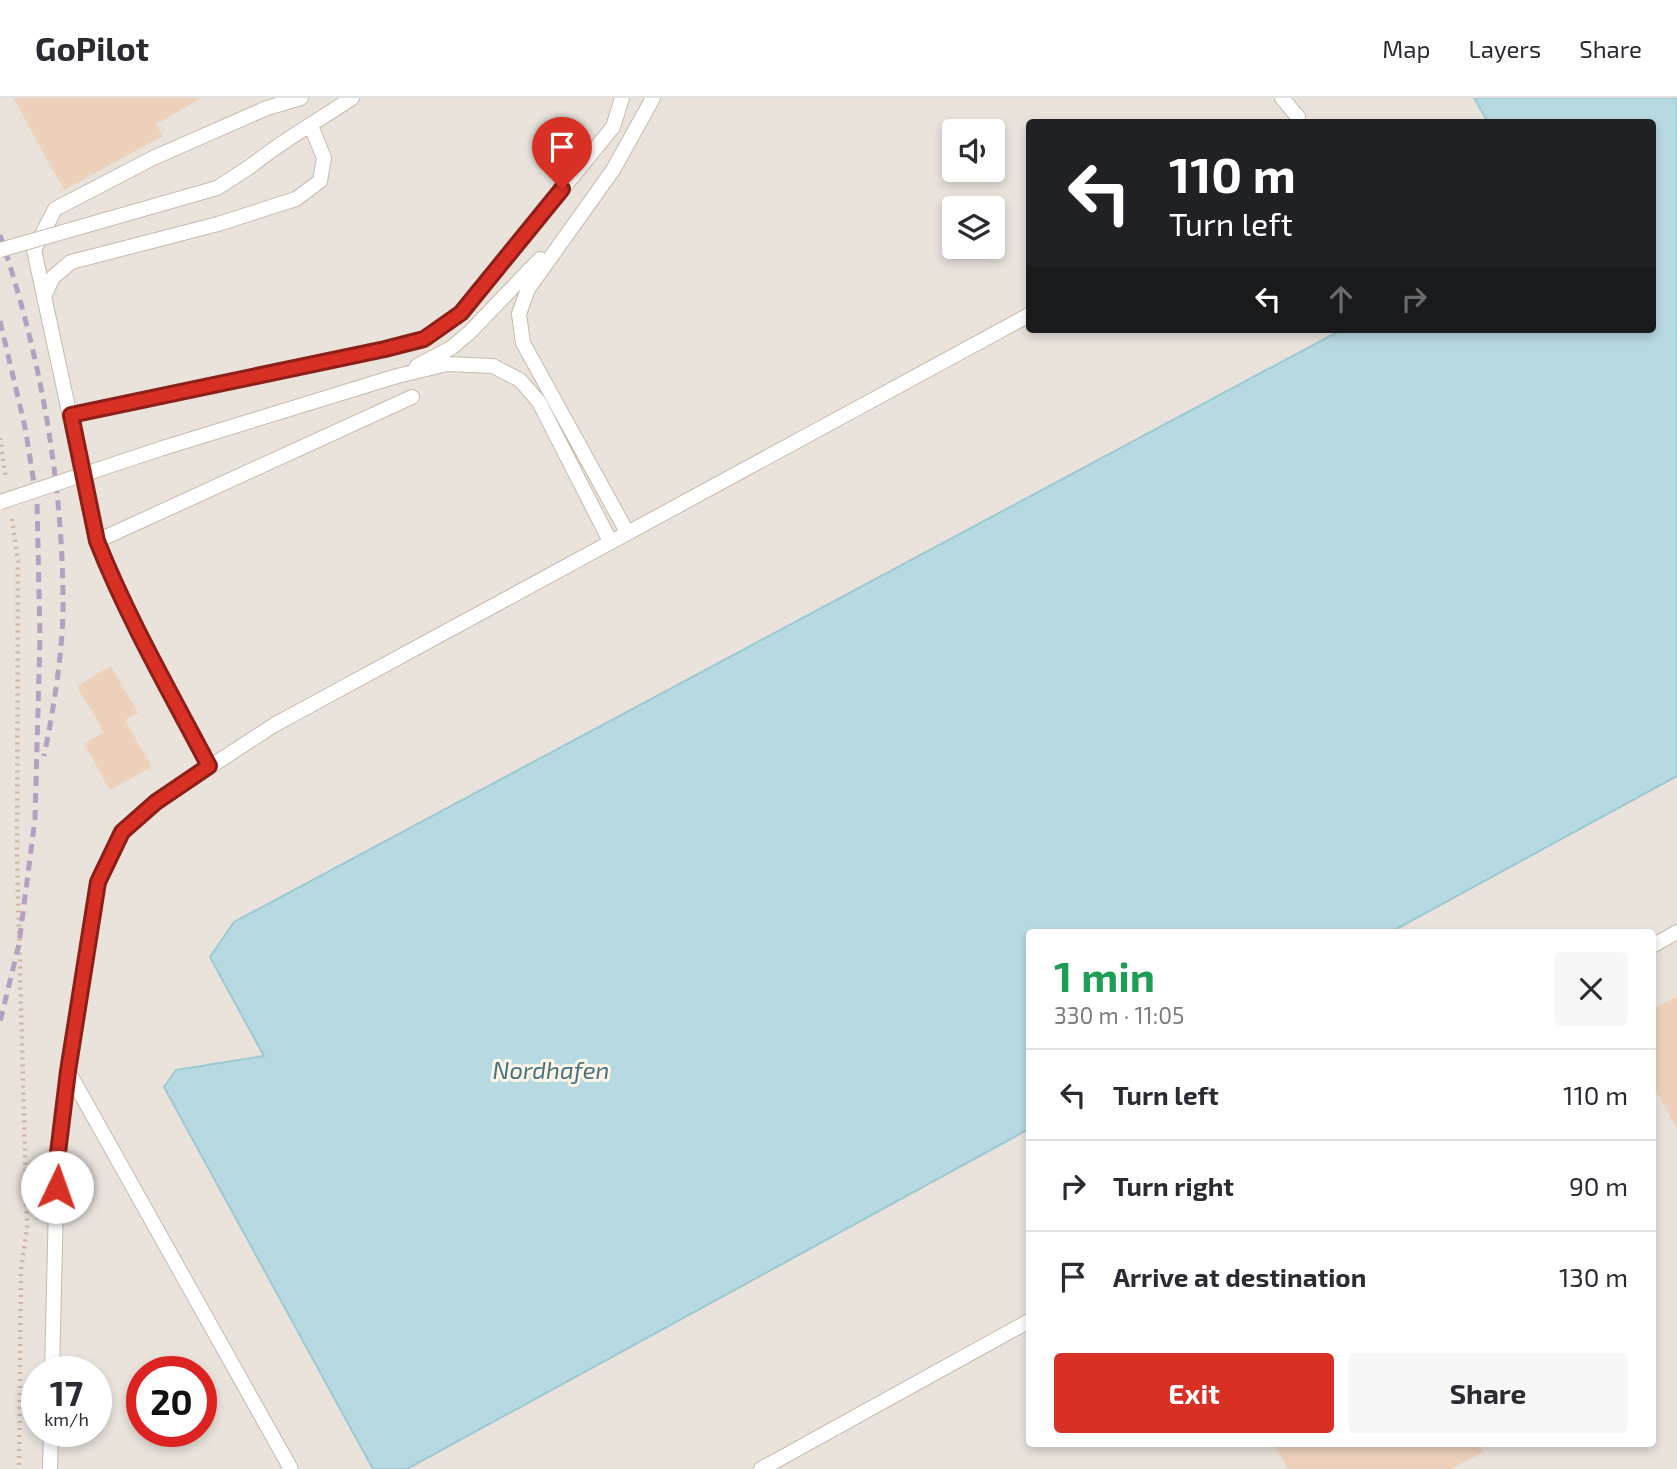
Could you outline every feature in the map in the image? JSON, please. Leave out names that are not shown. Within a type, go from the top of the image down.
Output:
[{"type":"lane","points":[[209,766],[132,619],[97,541],[34,250],[55,209],[153,158],[267,108],[301,98]]},
{"type":"lane","points":[[0,250],[217,188],[279,144],[352,98]]},
{"type":"lane","points":[[71,415],[424,339],[461,313],[478,293],[613,127],[622,98]]},
{"type":"lane","points":[[627,532],[523,343],[519,314],[528,289],[613,170],[653,98]]},
{"type":"lane","points":[[1282,98],[1298,119]]},
{"type":"lane","points":[[44,297],[53,277],[71,262],[218,224],[296,199],[320,181],[324,158],[311,126]]},
{"type":"lane","points":[[397,376],[451,348],[470,332],[568,230]]},
{"type":"lane","points":[[52,1356],[57,1161],[68,1071],[98,882],[122,832],[156,802],[274,725],[1026,317]]},
{"type":"lane","points":[[5,504],[163,448],[397,376],[447,364],[493,366],[520,380],[539,402],[610,541]]},
{"type":"lane","points":[[97,541],[412,397]]},
{"type":"lane","points":[[1656,944],[1677,932]]},
{"type":"lane","points":[[68,1071],[291,1469]]},
{"type":"lane","points":[[761,1469],[1026,1323]]},
{"type":"lane","points":[[50,1469],[51,1447]]},
{"type":"path","points":[[0,438],[6,480]]},
{"type":"path","points":[[5,504],[18,562],[17,858],[26,1228],[21,1270],[19,1469]]},
{"type":"shaded area","points":[[0,98],[1474,98],[1486,119],[1026,119],[1026,333],[1336,333],[234,922],[211,957],[264,1057],[176,1070],[164,1087],[373,1469],[0,1469]]},
{"type":"shaded area","points":[[1677,776],[1677,1469],[407,1469],[1026,1131],[1026,1447],[1656,1447],[1656,929],[1396,929]]},
{"type":"water","name":"Nordhafen","points":[[1474,98],[1677,98],[1677,776],[1396,929],[1026,929],[1026,1131],[407,1469],[373,1469],[164,1087],[176,1070],[264,1056],[210,957],[234,922],[1336,333],[1656,333],[1656,119],[1486,119]]},
{"type":"building","points":[[13,98],[202,98],[156,124],[163,136],[64,190]]},
{"type":"building","points":[[111,666],[138,713],[125,720],[152,767],[110,790],[84,744],[104,732],[77,686]]},
{"type":"building","points":[[1677,996],[1677,1129],[1656,1090],[1656,1008]]},
{"type":"building","points":[[1276,1447],[1480,1447],[1483,1452],[1451,1469],[1288,1469]]},
{"type":"railway","points":[[0,235],[26,323],[46,413],[62,551],[62,635],[55,697],[44,756]]},
{"type":"railway","points":[[0,321],[25,427],[37,502],[40,637],[35,819],[19,944],[0,1022]]},
{"type":"route","points":[[57,1187],[57,1161],[68,1071],[98,882],[122,832],[156,802],[209,766],[132,619],[97,541],[71,415],[424,339],[461,313],[562,189]]}]
